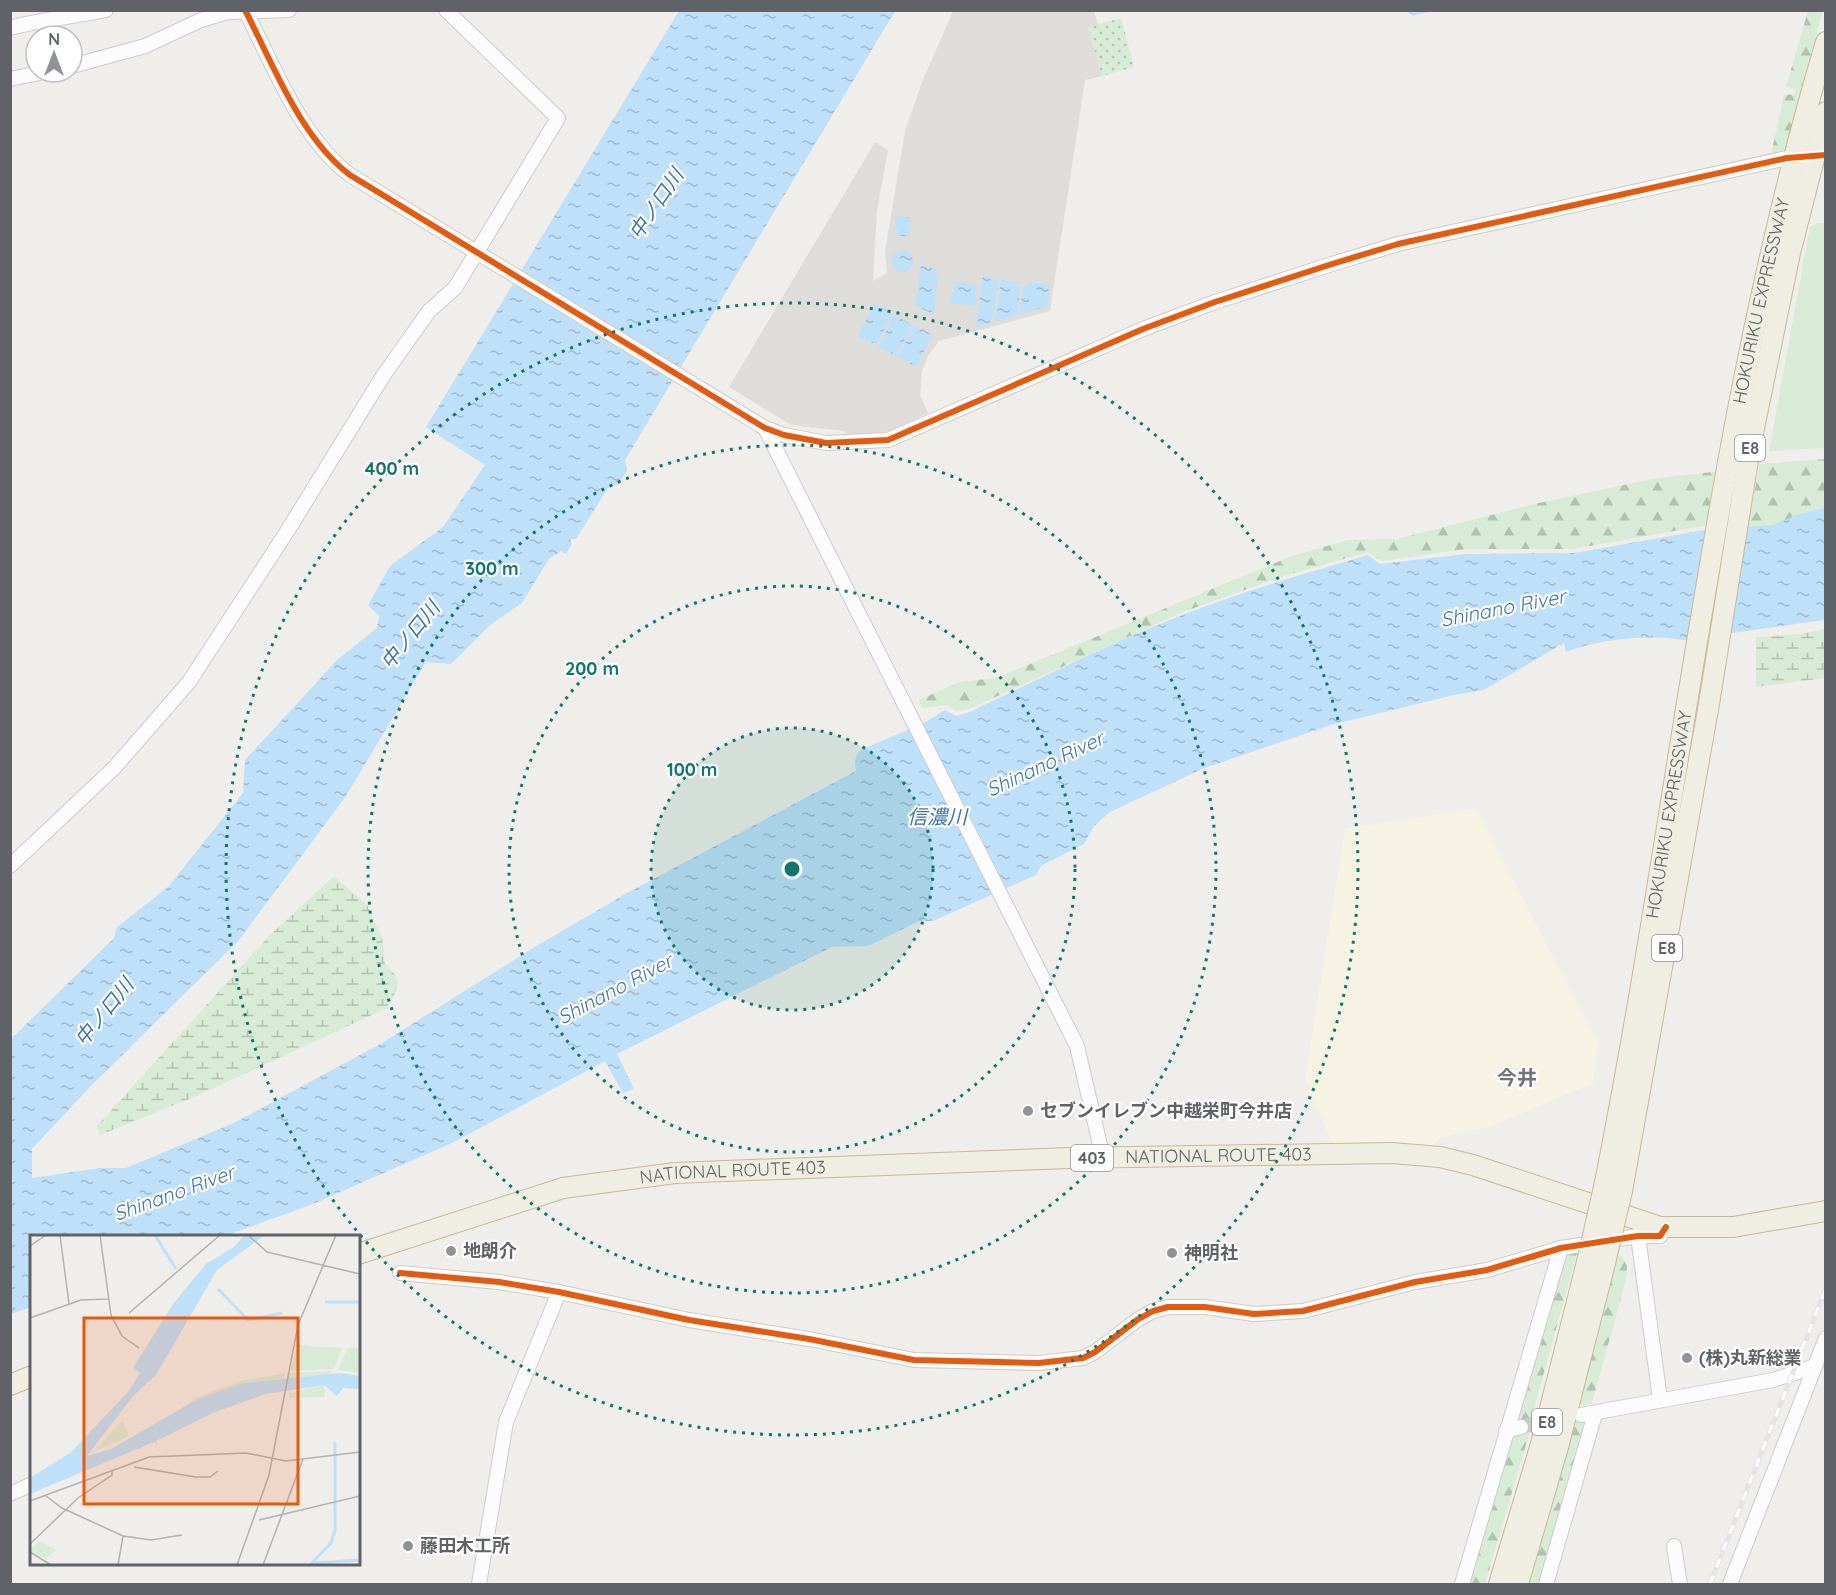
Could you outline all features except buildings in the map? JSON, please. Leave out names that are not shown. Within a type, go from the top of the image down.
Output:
[{"type":"highway","name":"HOKURIKU EXPRESSWAY","points":[[1518,1584],[1558,1447],[1613,1189],[1709,704],[1750,448],[1795,196],[1826,42]]},
{"type":"highway","name":"HOKURIKU EXPRESSWAY","points":[[1613,1189],[1640,997],[1687,707],[1748,368],[1795,196],[1826,111]]},
{"type":"highway","name":"NATIONAL ROUTE 403","points":[[360,1253],[563,1188],[630,1179],[711,1171],[1103,1158],[1392,1153],[1440,1157],[1666,1227],[1733,1227],[1826,1211]]},
{"type":"highway","name":"HOKURIKU EXPRESSWAY","points":[[1499,1584],[1597,1260]]},
{"type":"highway","points":[[10,1385],[30,1378]]},
{"type":"street","points":[[10,28],[35,21],[67,19],[106,10]]},
{"type":"street","points":[[84,63],[145,46],[201,20],[228,12],[289,10]]},
{"type":"street","points":[[10,866],[114,768],[189,682],[288,530],[383,376],[429,311],[456,288],[558,118],[446,10]]},
{"type":"street","points":[[246,11],[305,124],[326,154],[362,183],[765,428],[784,435],[826,443],[888,440],[1143,329],[1226,298],[1398,244],[1787,158]]},
{"type":"street","points":[[765,428],[1077,1046],[1103,1158]]},
{"type":"street","points":[[400,1273],[499,1282],[689,1320],[810,1339],[914,1360],[1039,1363],[1083,1358],[1153,1311],[1168,1307],[1205,1307],[1254,1314],[1303,1311],[1415,1282],[1487,1270],[1561,1248],[1638,1236],[1660,1236],[1666,1227]]},
{"type":"street","points":[[1638,1236],[1660,1399]]},
{"type":"street","points":[[1462,1584],[1561,1248]]},
{"type":"street","points":[[479,1584],[506,1422],[558,1292]]},
{"type":"street","points":[[1730,1584],[1826,1338]]},
{"type":"street","points":[[1546,1584],[1588,1414],[1773,1380],[1815,1366]]},
{"type":"street","points":[[1506,1431],[1521,1427]]},
{"type":"street","points":[[10,1494],[30,1485]]},
{"type":"street","points":[[1674,1546],[1680,1584]]},
{"type":"shaded area","points":[[953,11],[1094,11],[1098,25],[1089,28],[1102,76],[1085,80],[1050,311],[939,341],[928,356],[922,371],[920,395],[928,413],[890,431],[848,436],[844,431],[791,425],[729,387],[875,142],[888,150],[877,211],[873,281],[887,273],[885,252],[905,131],[922,82]]},
{"type":"shaded area","points":[[1476,808],[1598,1044],[1593,1083],[1492,1126],[1439,1138],[1432,1146],[1391,1141],[1333,1144],[1305,1079],[1345,829]]},
{"type":"green space","points":[[1808,11],[1823,11],[1801,89],[1788,153],[1776,155],[1772,150],[1784,95],[1796,94],[1795,88],[1786,87]]},
{"type":"green space","points":[[1121,18],[1134,67],[1102,76],[1088,27]]},
{"type":"green space","points":[[1818,223],[1826,223],[1825,448],[1769,451],[1810,227]]},
{"type":"green space","points":[[1825,459],[1825,519],[1746,534],[1760,464]]},
{"type":"green space","points":[[1722,471],[1714,524],[1573,549],[1465,549],[1382,561],[1368,552],[1284,576],[1183,612],[969,709],[956,711],[947,705],[922,708],[919,700],[959,682],[996,678],[1292,556],[1348,540],[1397,539],[1534,504],[1657,478]]},
{"type":"green space","points":[[1825,629],[1825,678],[1756,687],[1756,637],[1801,634]]},
{"type":"green space","points":[[334,876],[367,905],[382,938],[385,964],[395,975],[398,984],[387,1008],[199,1095],[100,1135],[97,1126],[269,936]]},
{"type":"green space","points":[[1578,1250],[1531,1419],[1517,1423],[1513,1419],[1566,1252]]},
{"type":"green space","points":[[1616,1254],[1626,1264],[1626,1279],[1592,1403],[1574,1407]]},
{"type":"green space","points":[[1572,1420],[1588,1421],[1542,1584],[1527,1584]]},
{"type":"green space","points":[[1530,1431],[1485,1584],[1467,1584],[1510,1439]]},
{"type":"water","points":[[679,11],[895,11],[625,460],[627,470],[619,484],[608,488],[576,539],[570,539],[572,544],[566,554],[561,551],[549,559],[522,603],[490,625],[451,664],[426,662],[346,796],[239,940],[90,1087],[32,1149],[32,1178],[100,1168],[126,1168],[234,1123],[382,1043],[533,948],[629,892],[856,771],[856,758],[865,748],[924,723],[945,710],[956,716],[970,712],[1131,636],[1276,583],[1368,555],[1380,564],[1465,554],[1574,553],[1704,530],[1773,525],[1797,515],[1825,508],[1825,620],[1683,640],[1624,639],[1566,652],[1564,643],[1484,690],[1454,695],[1331,725],[1202,769],[1110,812],[1095,825],[1084,844],[1041,866],[1036,875],[933,921],[919,921],[868,946],[832,947],[617,1054],[634,1089],[623,1093],[605,1061],[452,1143],[313,1204],[228,1235],[30,1235],[30,1307],[11,1314],[11,1039],[114,938],[117,927],[168,887],[243,793],[245,760],[337,660],[377,628],[379,616],[368,605],[390,566],[443,527],[485,465],[426,427]]},
{"type":"water","points":[[896,216],[911,218],[909,236],[898,236],[898,230],[894,230]]},
{"type":"water","points":[[902,250],[910,253],[913,261],[910,269],[902,272],[894,269],[891,261],[894,253]]},
{"type":"water","points":[[921,266],[935,268],[935,275],[938,275],[934,315],[915,305]]},
{"type":"water","points":[[983,275],[999,281],[992,322],[976,327]]},
{"type":"water","points":[[955,280],[966,284],[978,284],[975,306],[951,303]]},
{"type":"water","points":[[1001,280],[1017,282],[1016,286],[1020,287],[1017,315],[995,322]]},
{"type":"water","points":[[1028,282],[1050,285],[1048,306],[1019,315],[1023,287],[1026,287]]},
{"type":"water","points":[[874,304],[893,314],[876,345],[858,336]]},
{"type":"water","points":[[894,315],[913,325],[896,356],[878,347]]},
{"type":"water","points":[[914,325],[933,335],[916,367],[898,357]]},
{"type":"waterway","points":[[1407,10],[1413,14],[1430,10]]},
{"type":"tunnel","points":[[1521,1427],[1553,1419]]},
{"type":"railway","points":[[1710,1584],[1826,1288]]},
{"type":"cycle path","points":[[245,10],[302,121],[332,159],[350,175],[765,428],[784,435],[826,443],[888,440],[1143,329],[1215,302],[1398,244],[1787,158],[1826,155]]},
{"type":"cycle path","points":[[400,1273],[499,1282],[559,1292],[689,1320],[809,1339],[914,1360],[1039,1363],[1083,1358],[1095,1352],[1137,1320],[1153,1311],[1168,1307],[1205,1307],[1254,1314],[1303,1311],[1415,1282],[1487,1270],[1561,1248],[1638,1236],[1660,1236],[1666,1227]]},
{"type":"place","name":"セブンイレブン中越栄町今井店","points":[[1028,1111]]},
{"type":"place","name":"地朗介","points":[[451,1251]]},
{"type":"place","name":"神明社","points":[[1172,1253]]},
{"type":"place","name":"(株)丸新総業","points":[[1687,1358]]},
{"type":"place","name":"藤田木工所","points":[[408,1546]]},
{"type":"district","name":"今井","points":[[1517,1078]]},
{"type":"water label","name":"中ノ口川","points":[[656,204]]},
{"type":"water label","name":"Shinano River","points":[[1503,608]]},
{"type":"water label","name":"中ノ口川","points":[[410,635]]},
{"type":"water label","name":"Shinano River","points":[[1045,764]]},
{"type":"water label","name":"信濃川","points":[[937,817]]},
{"type":"water label","name":"Shinano River","points":[[615,989]]},
{"type":"water label","name":"中ノ口川","points":[[104,1012]]},
{"type":"water label","name":"Shinano River","points":[[174,1193]]}]
